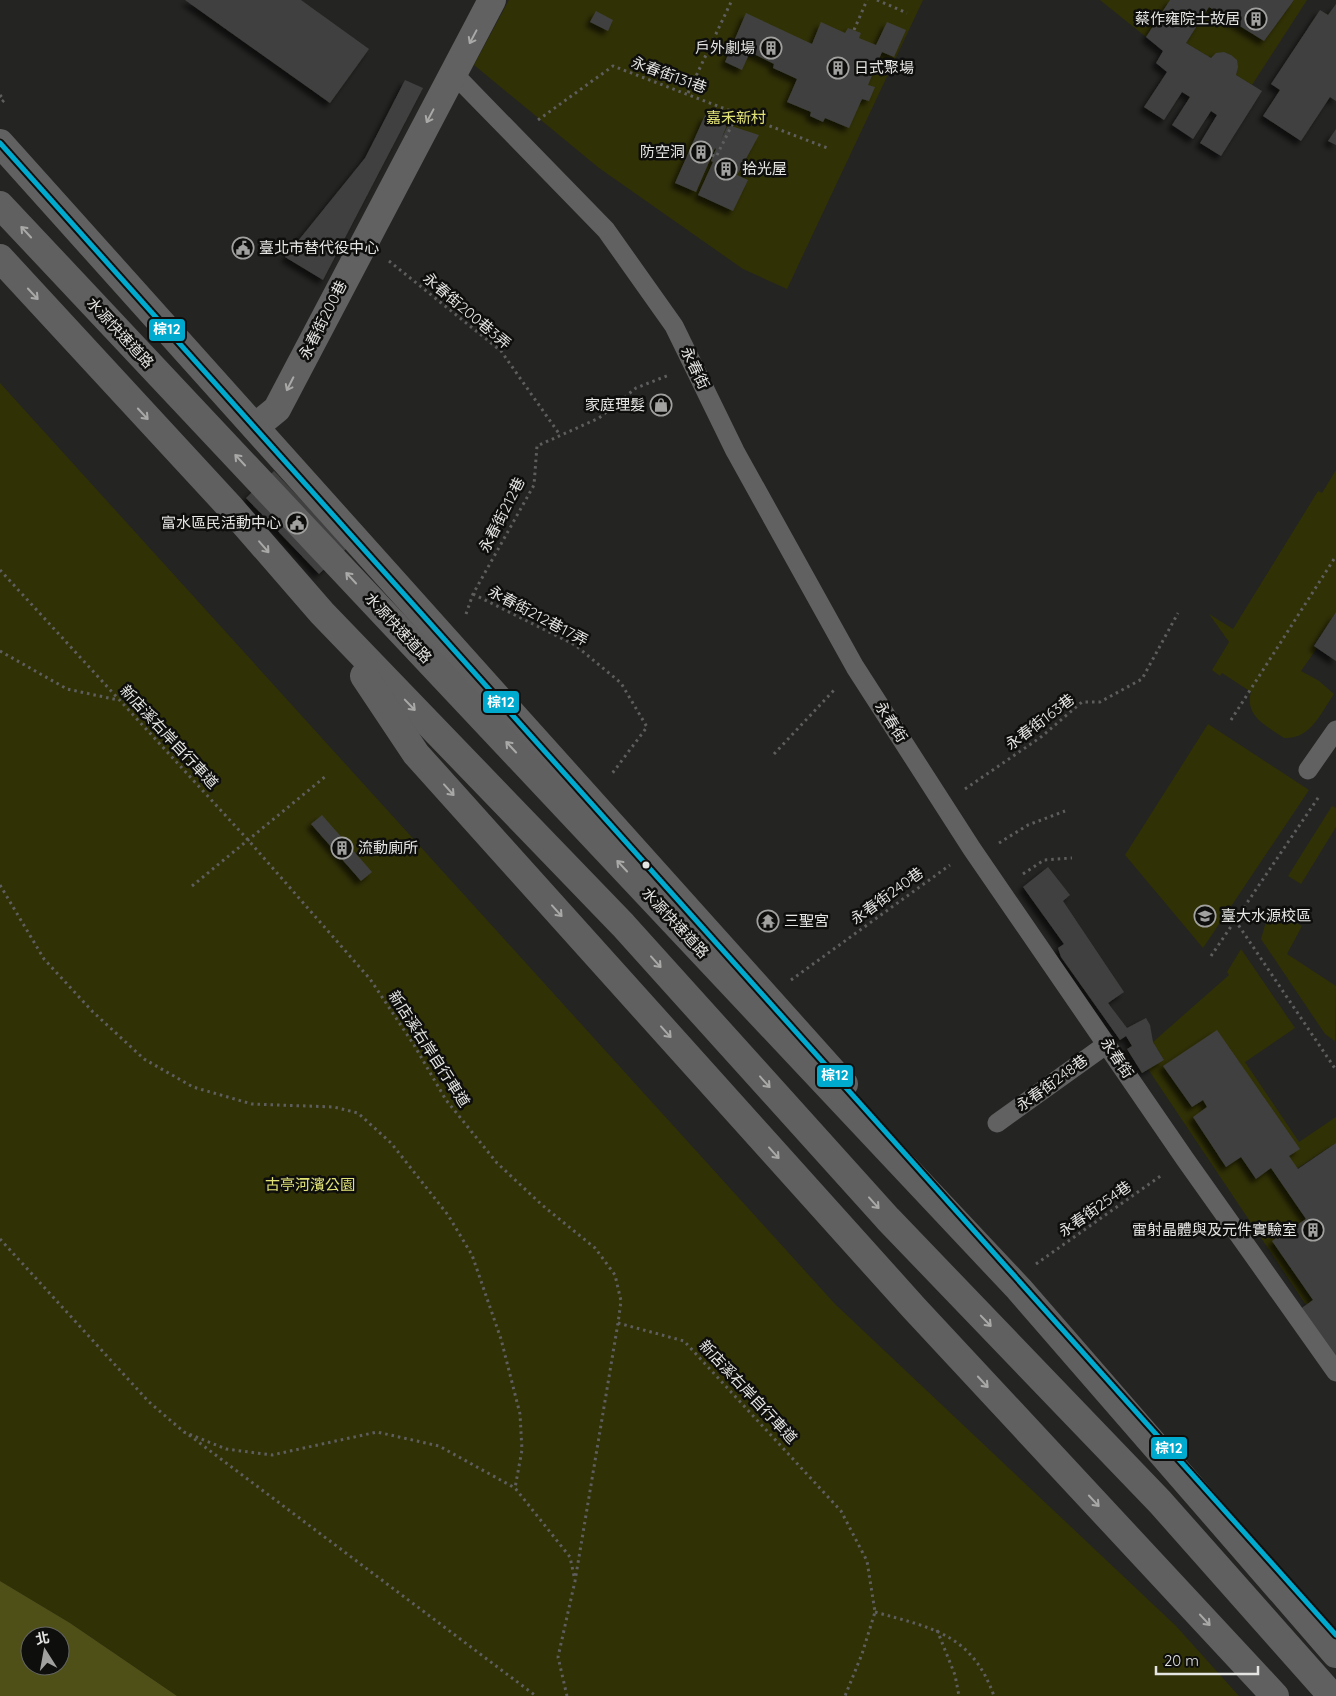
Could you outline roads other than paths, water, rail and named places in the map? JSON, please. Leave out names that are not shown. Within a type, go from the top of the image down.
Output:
[{"type":"highway","name":"水源快速道路","points":[[0,205],[1019,1289],[1336,1654]]},
{"type":"highway","points":[[0,258],[229,506],[322,613],[624,925],[888,1219],[1160,1502],[1332,1696]]},
{"type":"highway","points":[[322,613],[416,754],[914,1308],[1275,1696]]},
{"type":"street","name":"永春街200巷","points":[[255,428],[277,409],[364,240],[492,0]]},
{"type":"street","points":[[0,143],[1336,1635]]},
{"type":"lane","name":"永春街","points":[[453,73],[606,230],[674,326],[735,451],[855,667],[999,889],[1185,1159],[1336,1372]]},
{"type":"lane","points":[[1308,770],[1336,730]]},
{"type":"lane","name":"永春街248巷","points":[[997,1123],[1107,1044]]},
{"type":"place","name":"蔡作雍院士故居","points":[[1256,19]]},
{"type":"place","name":"戶外劇場","points":[[771,48]]},
{"type":"place","name":"日式聚場","points":[[838,68]]},
{"type":"place","name":"防空洞","points":[[701,152]]},
{"type":"place","name":"拾光屋","points":[[726,169]]},
{"type":"place","name":"臺北市替代役中心","points":[[243,248]]},
{"type":"place","name":"家庭理髮","points":[[661,405]]},
{"type":"place","name":"富水區民活動中心","points":[[297,523]]},
{"type":"place","name":"流動廁所","points":[[342,848]]},
{"type":"place","name":"臺大水源校區","points":[[1205,916]]},
{"type":"place","name":"三聖宮","points":[[768,921]]},
{"type":"place","name":"雷射晶體與及元件實驗室","points":[[1313,1230]]},
{"type":"park label","name":"嘉禾新村","points":[[736,118]]},
{"type":"park label","name":"古亭河濱公園","points":[[310,1185]]}]
